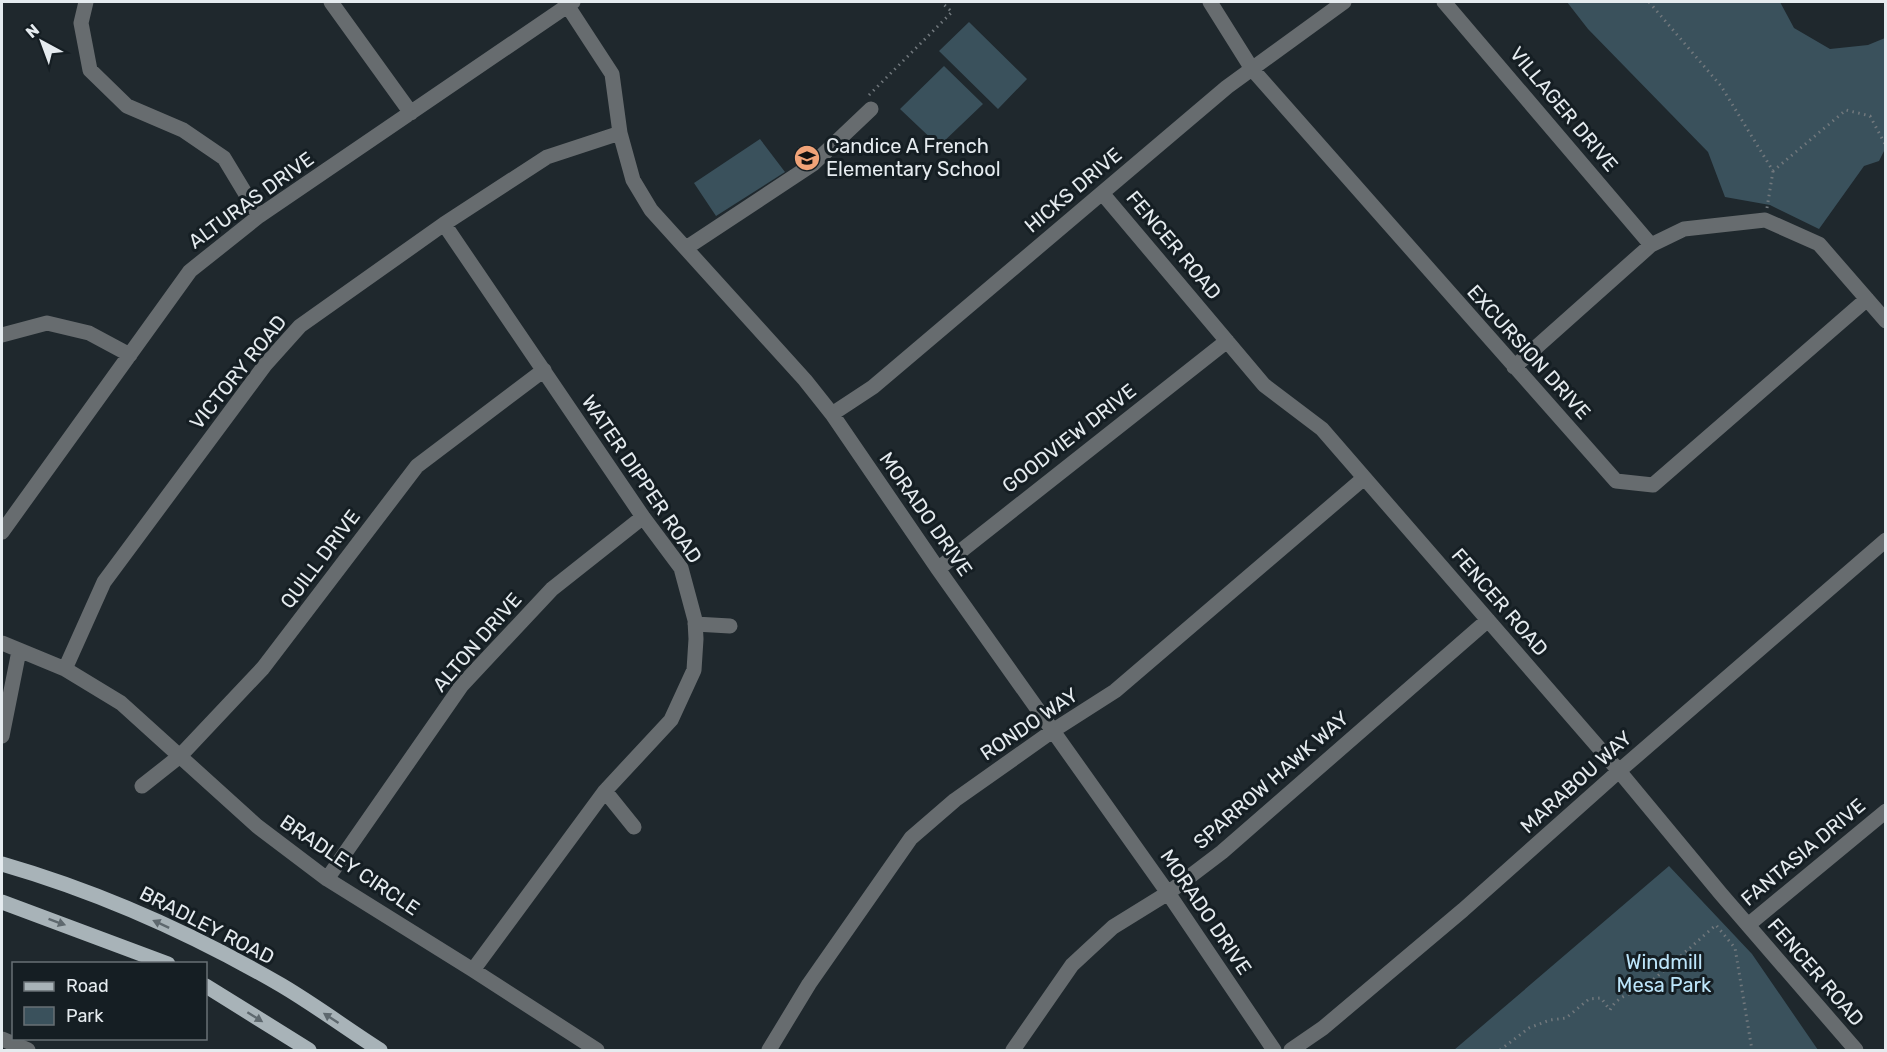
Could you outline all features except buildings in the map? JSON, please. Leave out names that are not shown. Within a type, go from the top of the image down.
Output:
[{"type":"main road","name":"BRADLEY ROAD","points":[[2,864],[106,898],[196,941],[282,986],[380,1050]]},
{"type":"main road","points":[[2,902],[165,962]]},
{"type":"main road","points":[[207,988],[309,1050]]},
{"type":"street","points":[[86,2],[81,23],[90,70],[127,106],[183,130],[224,158],[259,216]]},
{"type":"street","points":[[331,2],[411,113]]},
{"type":"street","name":"EXCURSION DRIVE","points":[[1210,2],[1252,69],[1616,482],[1653,485],[1867,299]]},
{"type":"street","name":"HICKS DRIVE","points":[[832,414],[873,387],[1227,87],[1344,2]]},
{"type":"street","name":"VILLAGER DRIVE","points":[[1444,2],[1651,244]]},
{"type":"street","name":"ALTURAS DRIVE","points":[[2,532],[190,271],[259,216],[568,3]]},
{"type":"street","name":"MORADO DRIVE","points":[[568,3],[612,74],[620,133],[633,180],[651,210],[805,380],[832,414],[938,569],[1168,893],[1274,1050]]},
{"type":"street","points":[[686,248],[813,164],[868,104]]},
{"type":"street","name":"VICTORY ROAD","points":[[65,669],[104,582],[265,365],[300,326],[444,224],[547,157],[620,133]]},
{"type":"street","name":"FENCER ROAD","points":[[1102,193],[1264,385],[1322,429],[1619,771],[1856,1050]]},
{"type":"street","points":[[1514,367],[1651,244],[1684,229],[1765,220],[1819,244],[1886,321]]},
{"type":"street","name":"WATER DIPPER ROAD","points":[[444,224],[681,568],[695,624],[696,639],[694,670],[671,720],[605,791],[473,970]]},
{"type":"street","points":[[2,335],[47,323],[89,333],[130,354]]},
{"type":"street","name":"GOODVIEW DRIVE","points":[[938,569],[1227,340]]},
{"type":"street","name":"QUILL DRIVE","points":[[142,786],[180,756],[263,668],[417,466],[544,370]]},
{"type":"street","name":"RONDO WAY","points":[[769,1050],[809,984],[911,838],[956,800],[1054,730],[1115,691],[1364,477]]},
{"type":"street","name":"ALTON DRIVE","points":[[327,879],[462,685],[552,589],[644,517]]},
{"type":"street","name":"MARABOU WAY","points":[[1291,1050],[1323,1028],[1463,910],[1619,771],[1886,540]]},
{"type":"street","name":"SPARROW HAWK WAY","points":[[1013,1050],[1072,965],[1113,927],[1168,893],[1222,852],[1488,620]]},
{"type":"street","points":[[695,624],[730,626]]},
{"type":"street","name":"BRADLEY CIRCLE","points":[[2,643],[65,669],[121,704],[257,826],[327,879],[597,1050]]},
{"type":"street","points":[[2,736],[19,651]]},
{"type":"street","points":[[605,791],[634,827]]},
{"type":"street","name":"FANTASIA DRIVE","points":[[1748,925],[1886,811]]},
{"type":"street","points":[[2,1039],[28,1050]]},
{"type":"path","points":[[868,104],[952,12],[941,2]]},
{"type":"path","points":[[1649,2],[1721,86],[1773,171],[1765,220]]},
{"type":"path","points":[[1773,171],[1846,110],[1870,116],[1886,146]]},
{"type":"path","points":[[1500,1050],[1529,1028],[1550,1020],[1566,1018],[1589,999],[1601,998],[1610,1010],[1620,997],[1645,986],[1716,925],[1735,948],[1752,1050]]},
{"type":"green space","points":[[1567,2],[1780,2],[1794,28],[1830,49],[1868,45],[1885,38],[1885,149],[1879,161],[1864,166],[1819,229],[1770,205],[1725,197],[1708,152],[1588,29]]},
{"type":"green space","points":[[969,22],[1027,79],[998,109],[939,51]]},
{"type":"green space","points":[[944,66],[983,104],[939,146],[900,109]]},
{"type":"green space","points":[[760,139],[785,172],[716,216],[694,183]]},
{"type":"green space","name":"Windmill Mesa Park","points":[[1669,866],[1752,954],[1818,1050],[1454,1050]]},
{"type":"place","name":"Candice A French Elementary School","points":[[807,158]]}]
